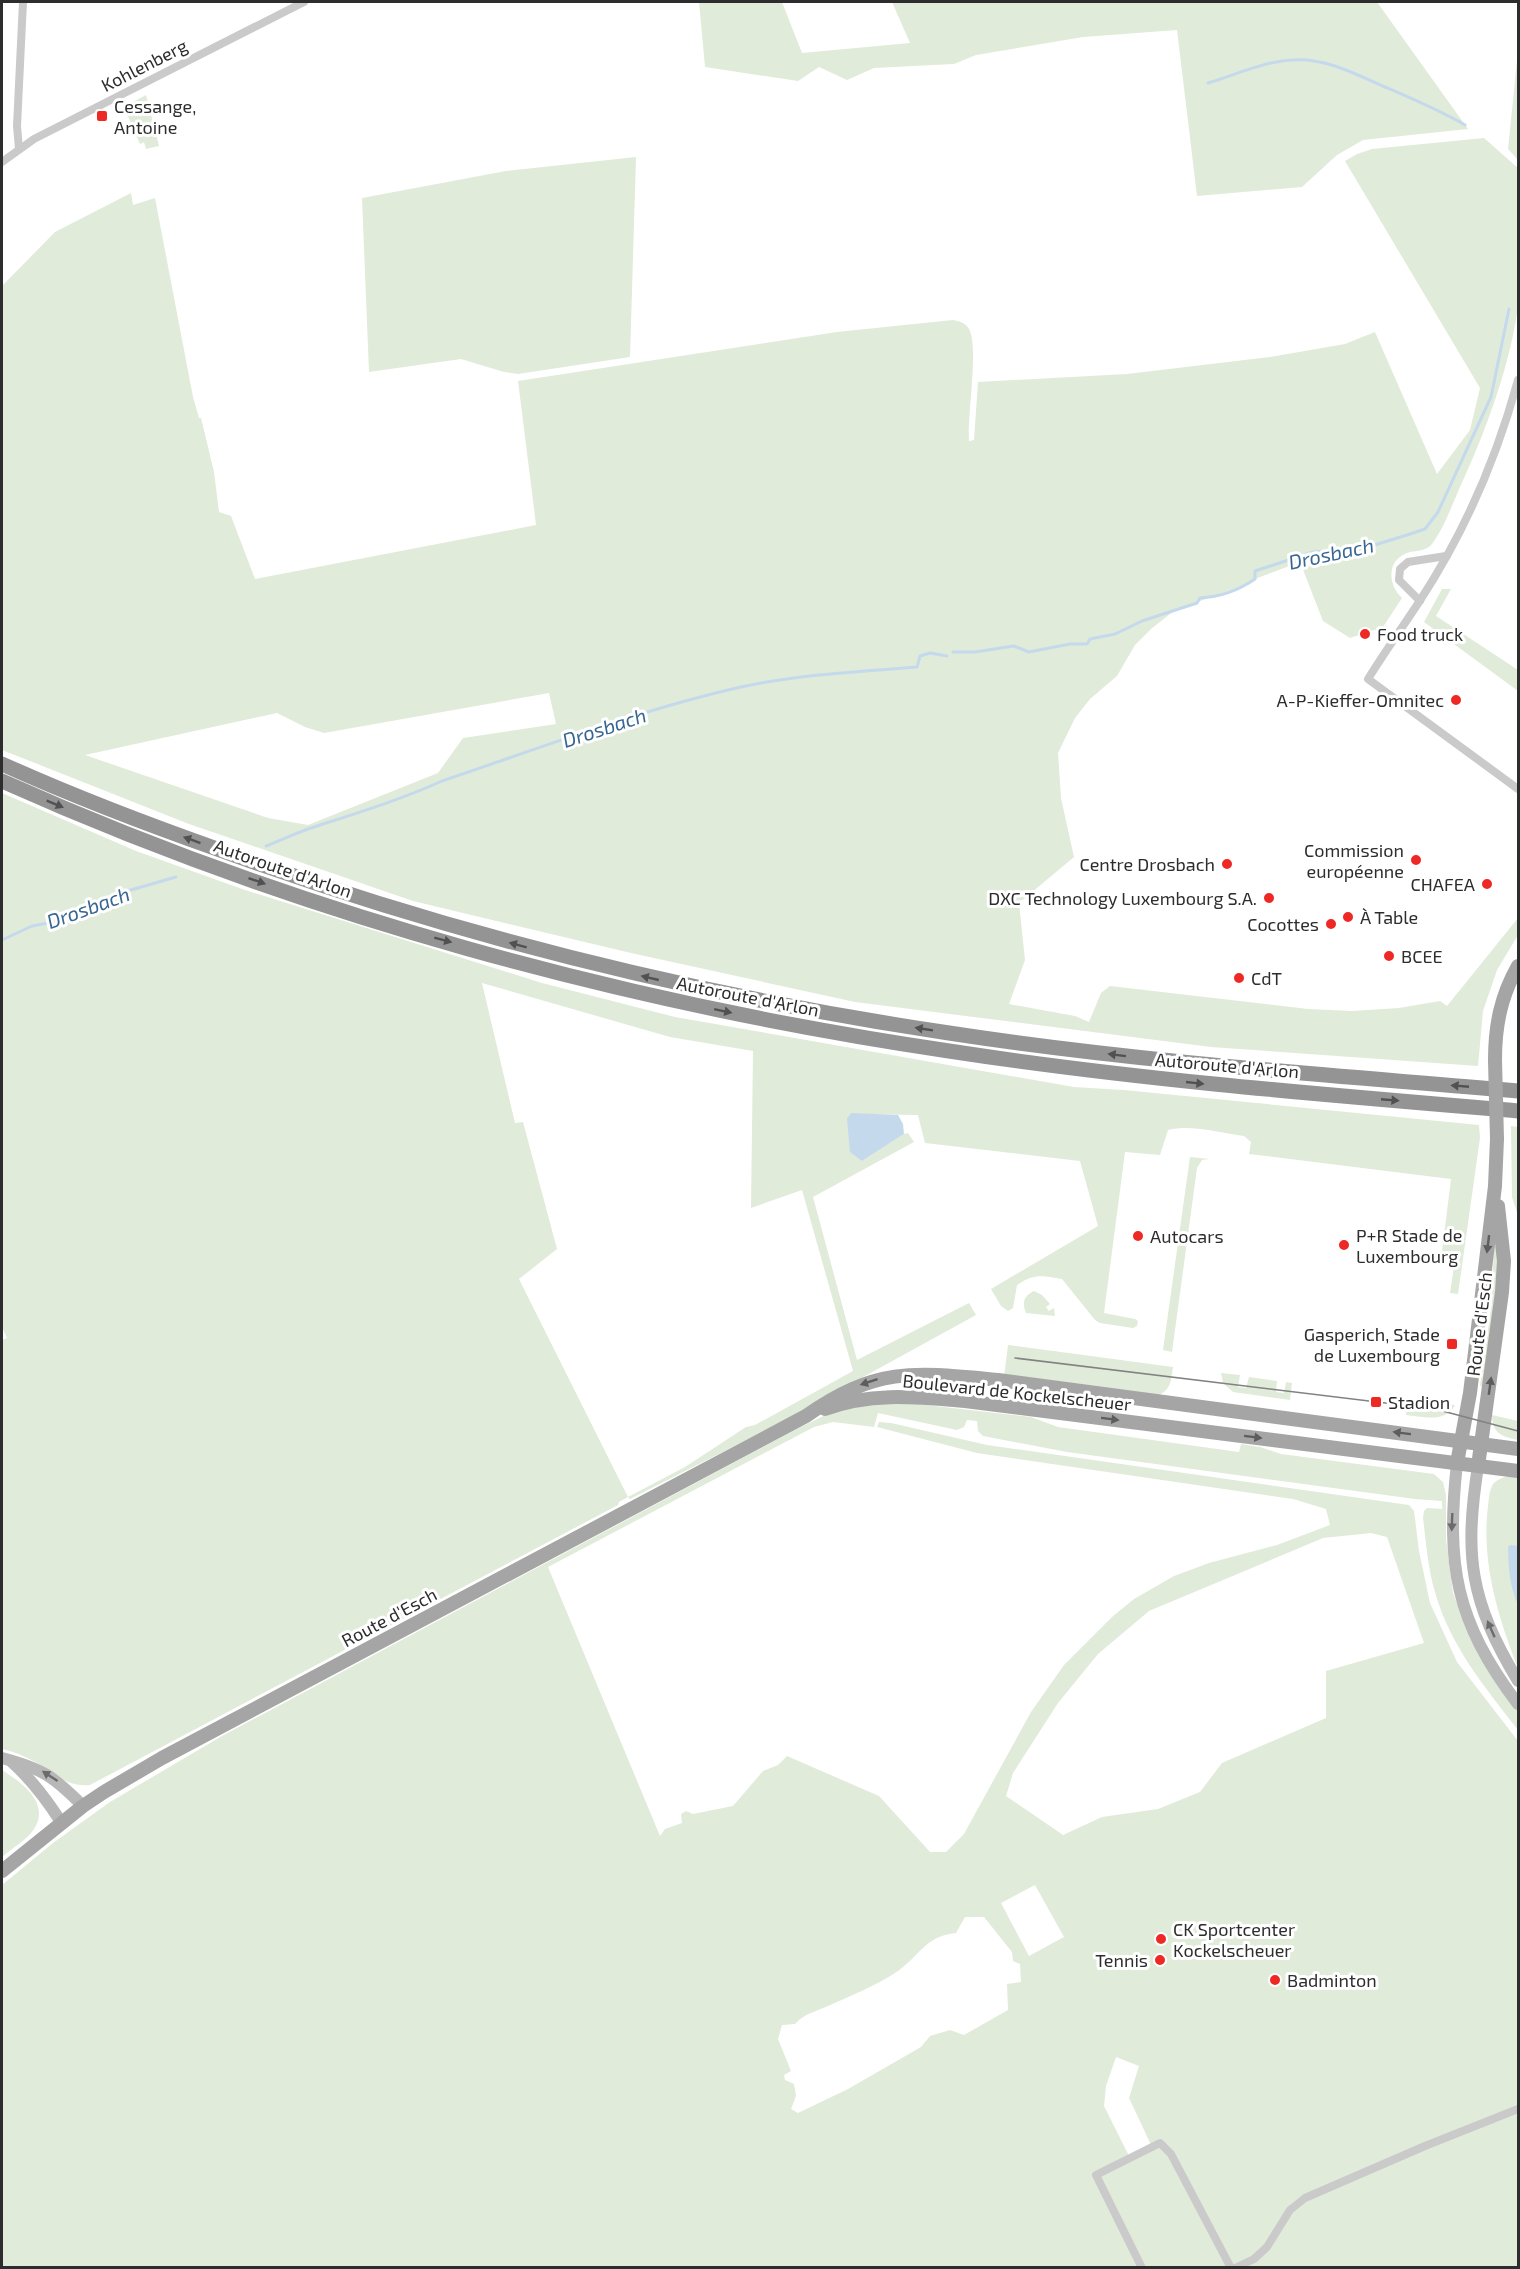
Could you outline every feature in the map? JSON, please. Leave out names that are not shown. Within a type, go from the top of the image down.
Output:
[{"type":"highway","name":"Autoroute d'Arlon","points":[[2,764],[150,825],[334,890],[502,940],[684,986],[855,1018],[1017,1042],[1238,1068],[1518,1091]]},
{"type":"highway","name":"Autoroute d'Arlon","points":[[2,781],[145,840],[319,902],[429,936],[665,999],[846,1034],[1112,1074],[1518,1111]]},
{"type":"main road","name":"Route d'Esch","points":[[1456,1463],[1470,1393],[1495,1186],[1497,1139],[1495,1037],[1502,999],[1518,966]]},
{"type":"main road","name":"Route d'Esch","points":[[1478,1466],[1502,1292],[1504,1261],[1495,1186]]},
{"type":"main road","name":"Boulevard de Kockelscheuer","points":[[806,1416],[830,1399],[869,1382],[890,1376],[936,1374],[998,1380],[1518,1449]]},
{"type":"main road","name":"Boulevard de Kockelscheuer","points":[[806,1416],[861,1398],[925,1398],[1518,1471]]},
{"type":"main road","name":"Route d'Esch","points":[[2,1871],[83,1806],[162,1758],[806,1416]]},
{"type":"main road","points":[[1456,1463],[1451,1532],[1452,1552],[1461,1600],[1471,1629],[1484,1654],[1518,1704]]},
{"type":"main road","points":[[1478,1466],[1470,1522],[1472,1571],[1490,1630],[1518,1681]]},
{"type":"main road","points":[[5,1759],[38,1768],[57,1781],[83,1806]]},
{"type":"main road","points":[[5,1759],[26,1775],[61,1822]]},
{"type":"street","points":[[19,149],[17,126],[23,2]]},
{"type":"street","name":"Kohlenberg","points":[[2,162],[19,149],[304,2]]},
{"type":"street","points":[[1518,380],[1502,433],[1472,505],[1420,601],[1368,679],[1518,789]]},
{"type":"street","points":[[1420,601],[1399,580],[1400,569],[1408,562],[1446,556]]},
{"type":"street","points":[[1142,2268],[1096,2175],[1160,2143],[1171,2154],[1233,2268],[1254,2259],[1267,2247],[1290,2210],[1305,2198],[1518,2109]]},
{"type":"green space","points":[[699,2],[782,2],[802,53],[910,43],[892,2],[1377,2],[1468,129],[1363,140],[1337,155],[1302,187],[1197,196],[1177,30],[1083,37],[976,55],[954,64],[874,68],[847,80],[819,67],[798,81],[705,67]]},
{"type":"green space","points":[[1518,51],[1518,160],[1508,149]]},
{"type":"green space","points":[[146,95],[159,146],[146,149],[144,142],[140,144],[124,107]]},
{"type":"green space","points":[[1484,138],[1518,168],[1519,294],[1515,328],[1496,398],[1469,466],[1444,524],[1430,547],[1407,553],[1400,557],[1392,567],[1394,587],[1402,598],[1381,630],[1350,638],[1323,621],[1300,562],[1175,610],[1135,645],[1117,676],[1090,699],[1075,718],[1058,753],[1061,798],[1074,857],[1019,903],[1025,960],[1009,1004],[1075,1016],[1089,1022],[1101,993],[1110,986],[1308,1009],[1352,1011],[1399,1008],[1440,1001],[1447,1006],[1518,918],[1518,935],[1497,970],[1483,1011],[1478,1066],[1211,1047],[855,1002],[631,953],[413,901],[189,824],[2,750],[2,286],[55,232],[131,193],[133,205],[155,198],[193,397],[199,418],[201,418],[214,472],[219,512],[231,516],[255,579],[536,525],[518,381],[837,332],[953,320],[966,325],[972,338],[973,366],[969,441],[974,440],[978,382],[1127,374],[1270,357],[1345,344],[1375,332],[1437,474],[1470,430],[1480,388],[1345,161],[1372,149]],"holes":[[[549,693],[556,724],[463,738],[438,773],[308,825],[268,818],[85,755],[277,713],[305,727],[324,733]]]},
{"type":"green space","points":[[636,157],[630,357],[518,374],[461,359],[369,372],[362,198],[506,171]]},
{"type":"green space","points":[[1442,589],[1451,589],[1436,616],[1518,670],[1518,691],[1424,622]]},
{"type":"green space","points":[[2,793],[136,851],[245,890],[542,983],[675,1017],[1074,1087],[1479,1125],[1480,1138],[1458,1294],[1450,1293],[1455,1260],[1441,1259],[1451,1179],[1249,1154],[1251,1142],[1244,1136],[1196,1128],[1168,1130],[1160,1155],[1125,1152],[1104,1313],[1135,1319],[1138,1321],[1137,1326],[1133,1328],[1100,1323],[1095,1320],[1062,1279],[1039,1276],[1023,1281],[1017,1285],[1013,1308],[1008,1311],[1001,1306],[991,1289],[1098,1226],[1080,1161],[925,1143],[918,1115],[851,1114],[862,1161],[904,1134],[908,1133],[914,1142],[813,1197],[857,1360],[969,1303],[976,1315],[774,1426],[630,1499],[628,1497],[618,1505],[90,1785],[70,1783],[27,1758],[2,1749],[2,1340],[7,1338],[2,1327]],"holes":[[[482,983],[670,1037],[753,1051],[751,1208],[802,1190],[853,1371],[755,1425],[746,1427],[685,1467],[628,1497],[519,1279],[557,1249],[523,1122],[515,1123]]]},
{"type":"green space","points":[[1511,1126],[1518,1127],[1518,1216],[1512,1197]]},
{"type":"green space","points":[[1190,1157],[1209,1159],[1202,1160],[1197,1168],[1172,1352],[1163,1350]]},
{"type":"green space","points":[[1494,1246],[1497,1246],[1498,1270],[1484,1387],[1480,1386],[1491,1308]]},
{"type":"green space","points":[[1034,1291],[1042,1295],[1050,1304],[1046,1307],[1049,1311],[1054,1308],[1055,1316],[1026,1313],[1024,1300]]},
{"type":"green space","points":[[1008,1345],[1173,1367],[1172,1377],[1168,1388],[1157,1396],[1004,1377]]},
{"type":"green space","points":[[1221,1373],[1240,1375],[1238,1387],[1246,1388],[1249,1377],[1277,1381],[1276,1392],[1284,1393],[1286,1382],[1292,1383],[1290,1400],[1233,1392],[1223,1383]]},
{"type":"green space","points":[[1408,1398],[1455,1405],[1451,1411],[1440,1417],[1406,1415]]},
{"type":"green space","points":[[891,1401],[1031,1417],[1058,1427],[1239,1452],[1241,1444],[1281,1454],[1434,1474],[1443,1482],[1446,1495],[1446,1539],[1453,1593],[1470,1636],[1518,1709],[1518,1730],[1459,1648],[1435,1592],[1423,1518],[1427,1508],[1442,1509],[1442,1501],[1067,1452],[983,1436],[978,1431],[977,1421],[967,1420],[964,1427],[957,1430],[878,1413],[874,1427],[833,1422],[814,1427],[548,1567],[660,1836],[665,1829],[682,1823],[681,1814],[686,1811],[693,1814],[733,1806],[763,1771],[778,1765],[787,1756],[879,1796],[930,1852],[946,1852],[964,1834],[1031,1712],[1064,1665],[1112,1617],[1134,1599],[1174,1576],[1209,1563],[1277,1545],[1330,1525],[1326,1509],[1293,1499],[977,1453],[877,1427],[879,1422],[987,1445],[1409,1505],[1414,1511],[1419,1551],[1430,1603],[1457,1662],[1518,1741],[1518,2267],[2,2268],[2,1885],[53,1843],[110,1802],[222,1736],[795,1430],[846,1405]],"holes":[[[1371,1533],[1387,1537],[1424,1643],[1326,1671],[1326,1718],[1222,1763],[1200,1792],[1158,1809],[1102,1817],[1063,1835],[1006,1796],[1013,1773],[1058,1703],[1098,1654],[1149,1611],[1323,1538]],[[1035,1885],[1064,1937],[1029,1956],[1001,1903]],[[965,1917],[984,1917],[1012,1952],[1013,1961],[1020,1964],[1021,1982],[1007,1984],[1008,2010],[964,2035],[950,2030],[930,2036],[921,2047],[848,2089],[798,2113],[791,2109],[796,2096],[794,2084],[785,2080],[784,2075],[791,2071],[778,2039],[782,2025],[795,2024],[806,2015],[879,1982],[903,1967],[936,1938],[956,1933]],[[1116,2057],[1139,2066],[1129,2098],[1152,2147],[1130,2158],[1104,2106],[1106,2086]]]},
{"type":"green space","points":[[1492,1415],[1518,1421],[1518,1440],[1499,1433],[1492,1421]]},
{"type":"green space","points":[[1518,1475],[1518,1546],[1508,1547],[1512,1585],[1518,1605],[1518,1668],[1493,1589],[1486,1527],[1489,1495],[1493,1484],[1501,1478]]},
{"type":"green space","points":[[2,1770],[32,1794],[39,1810],[38,1819],[31,1833],[2,1857]]},
{"type":"water","points":[[851,1113],[898,1115],[903,1124],[904,1134],[862,1161],[850,1152],[847,1119]]},
{"type":"water","points":[[1510,1545],[1518,1546],[1518,1605],[1508,1562]]},
{"type":"waterway","points":[[1208,83],[1282,61],[1318,62],[1352,72],[1465,125]]},
{"type":"waterway","name":"Drosbach","points":[[953,652],[975,652],[1014,646],[1029,652],[1070,644],[1087,644],[1090,639],[1115,634],[1142,621],[1197,603],[1200,598],[1236,590],[1255,579],[1255,571],[1313,552],[1365,548],[1425,529],[1438,512],[1491,397],[1509,309]]},
{"type":"waterway","name":"Drosbach","points":[[266,846],[442,781],[590,730],[703,696],[785,679],[917,667],[920,656],[930,653],[947,656]]},
{"type":"waterway","name":"Drosbach","points":[[2,940],[32,926],[64,920],[110,896],[176,877]]},
{"type":"tram line","points":[[1015,1358],[1435,1409],[1518,1431]]},
{"type":"place","name":"Cessange, Antoine","points":[[102,116]]},
{"type":"place","name":"Food truck","points":[[1365,634]]},
{"type":"place","name":"A-P-Kieffer-Omnitec","points":[[1456,700]]},
{"type":"place","name":"Commission européenne","points":[[1416,860]]},
{"type":"place","name":"Centre Drosbach","points":[[1227,864]]},
{"type":"place","name":"CHAFEA","points":[[1487,884]]},
{"type":"place","name":"DXC Technology Luxembourg S.A.","points":[[1269,898]]},
{"type":"place","name":"À Table","points":[[1348,917]]},
{"type":"place","name":"Cocottes","points":[[1331,924]]},
{"type":"place","name":"BCEE","points":[[1389,956]]},
{"type":"place","name":"CdT","points":[[1239,978]]},
{"type":"place","name":"Autocars","points":[[1138,1236]]},
{"type":"place","name":"P+R Stade de Luxembourg","points":[[1344,1245]]},
{"type":"place","name":"Gasperich, Stade de Luxembourg","points":[[1452,1344]]},
{"type":"place","name":"Stadion","points":[[1376,1402]]},
{"type":"place","name":"CK Sportcenter Kockelscheuer","points":[[1161,1939]]},
{"type":"place","name":"Tennis","points":[[1160,1960]]},
{"type":"place","name":"Badminton","points":[[1275,1980]]}]
